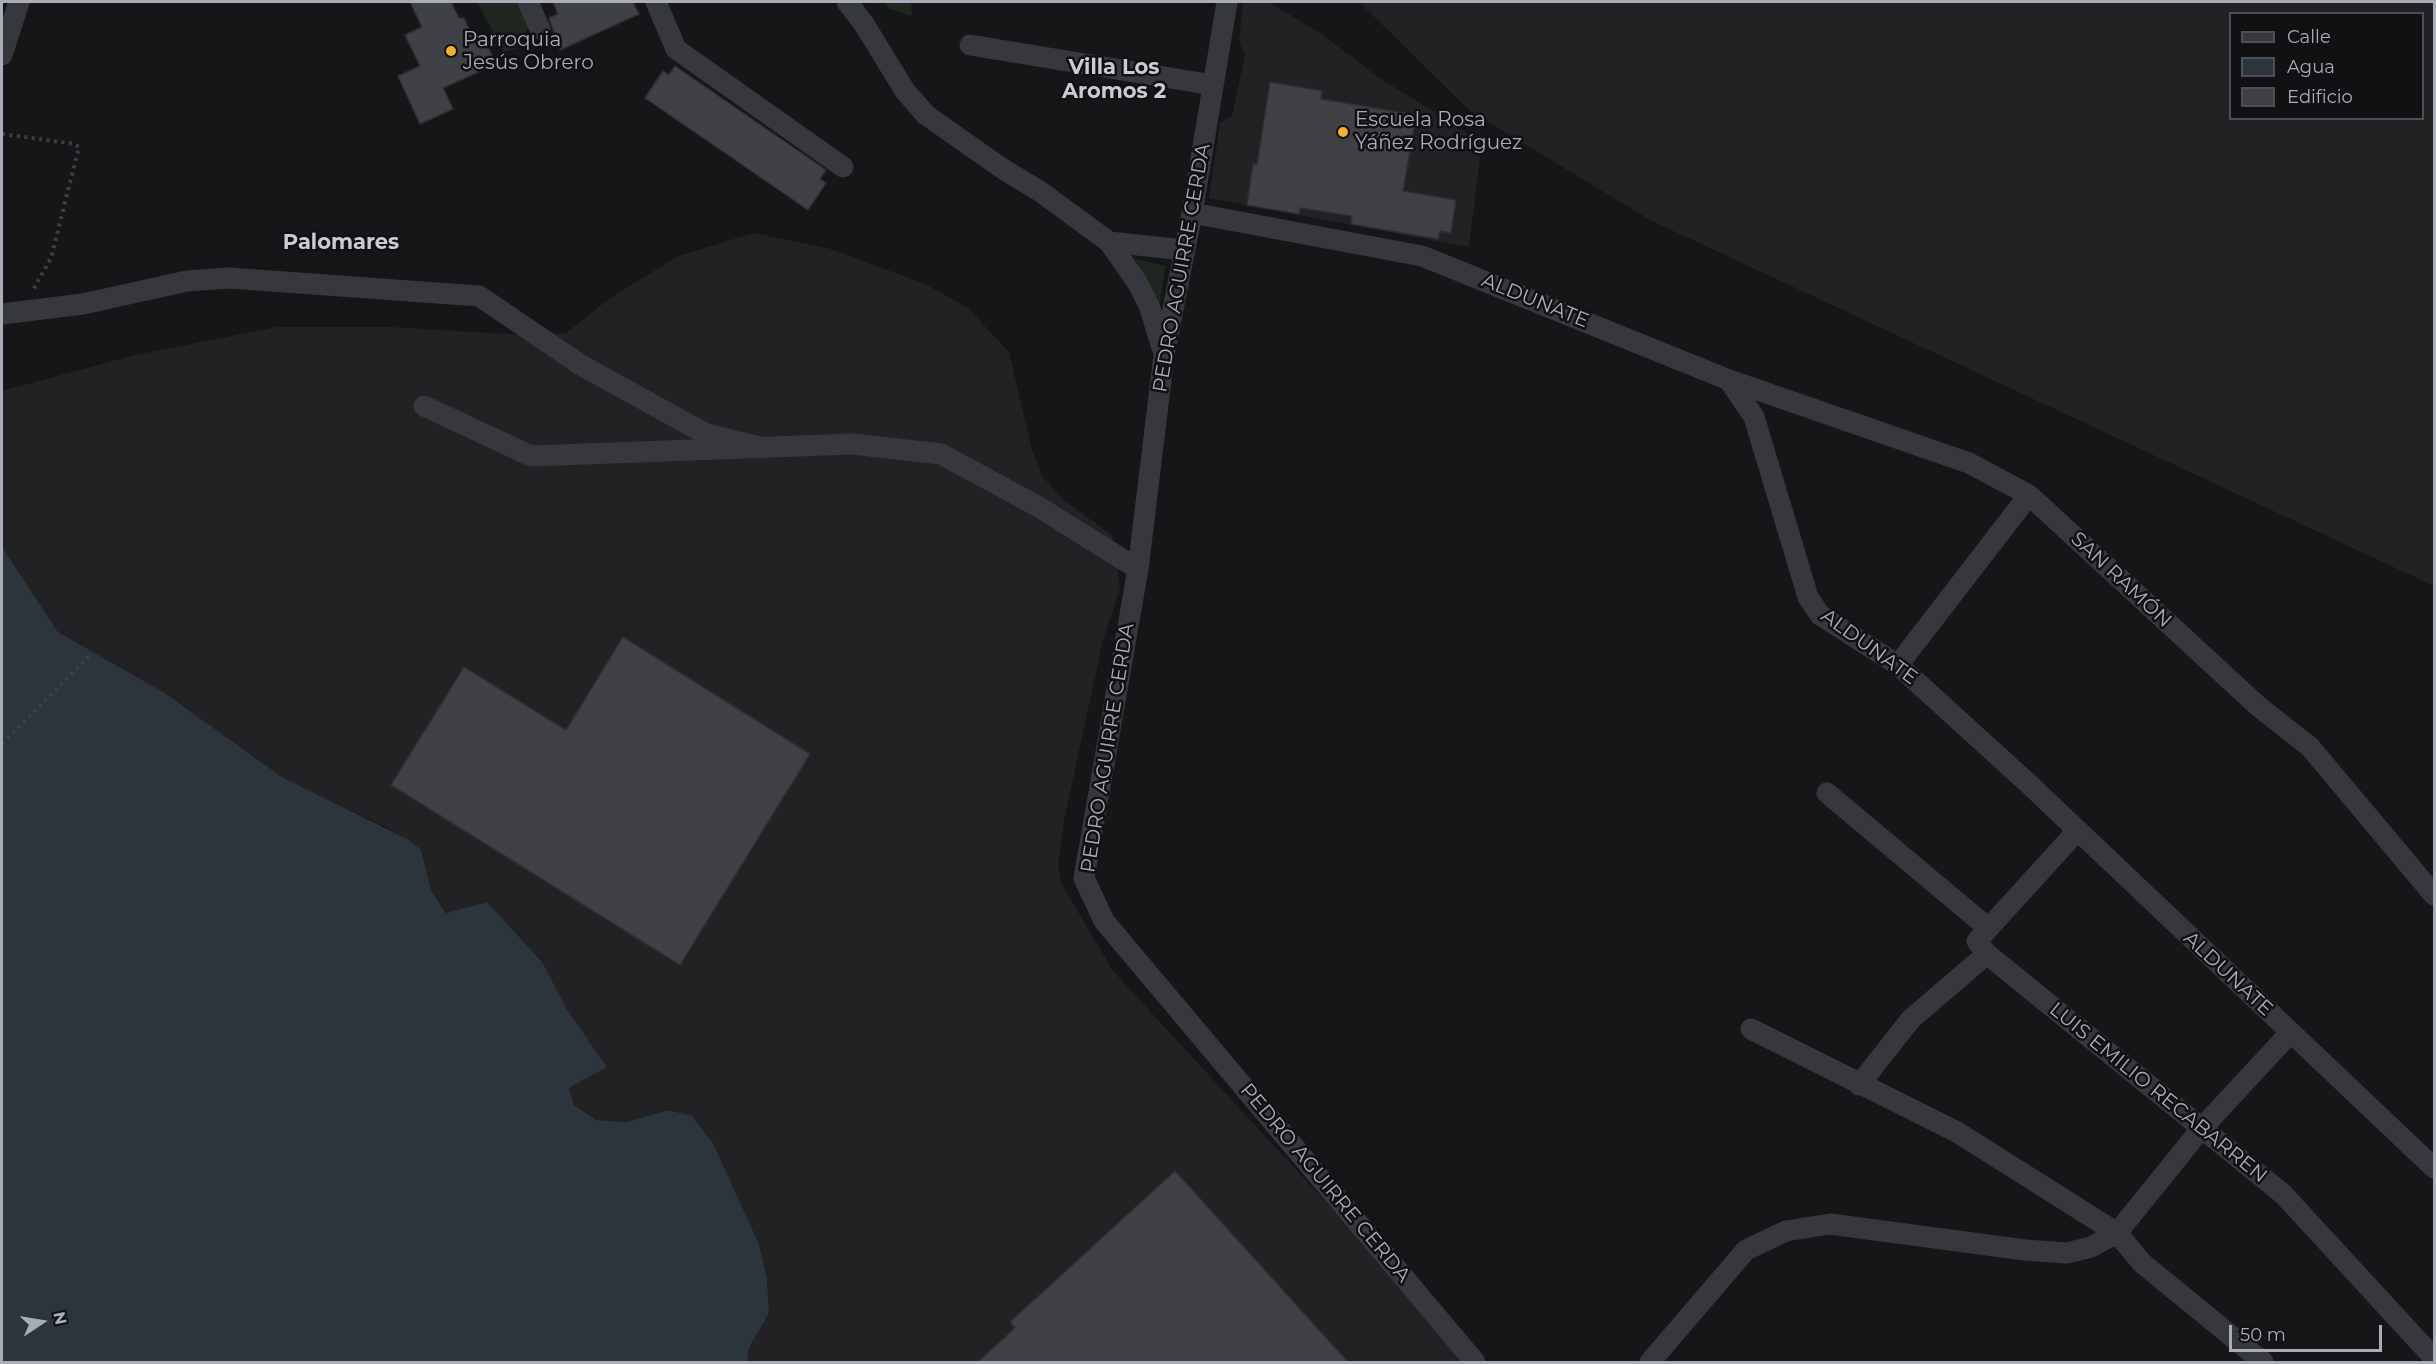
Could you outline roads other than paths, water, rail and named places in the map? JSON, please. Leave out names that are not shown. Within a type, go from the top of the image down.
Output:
[{"type":"street","points":[[2,55],[18,2]]},
{"type":"street","points":[[528,2],[540,29]]},
{"type":"street","points":[[656,2],[676,49],[843,167]]},
{"type":"street","points":[[847,2],[905,91],[926,115],[1003,169],[1041,192],[1109,242],[1137,282],[1149,305],[1164,355]]},
{"type":"street","name":"PEDRO AGUIRRE CERDA","points":[[1227,2],[1192,213],[1164,355],[1138,569],[1084,878],[1104,921],[1475,1362]]},
{"type":"street","points":[[970,45],[1213,85]]},
{"type":"street","name":"ALDUNATE","points":[[1192,213],[1422,256],[1729,380],[1754,417],[1808,597],[1820,615],[1898,664],[2434,1168]]},
{"type":"street","points":[[1109,242],[1184,250]]},
{"type":"street","points":[[10,313],[82,304],[187,281],[229,278],[479,296],[581,365],[706,434],[764,448]]},
{"type":"street","name":"SAN RAMÓN","points":[[1729,380],[1970,463],[2029,495],[2258,706],[2310,747],[2434,895]]},
{"type":"street","points":[[424,406],[531,456],[852,444],[941,454],[1039,507],[1138,569]]},
{"type":"street","points":[[1898,664],[2029,495]]},
{"type":"street","points":[[1827,793],[1987,927]]},
{"type":"street","points":[[1859,1085],[1911,1019],[1987,954],[1977,941],[1987,927],[2077,831]]},
{"type":"street","name":"LUIS EMILIO RECABARREN","points":[[1987,954],[2283,1194],[2434,1358]]},
{"type":"street","points":[[1751,1029],[1957,1132],[2117,1233],[2142,1263],[2263,1362]]},
{"type":"street","points":[[1650,1362],[1746,1250],[1786,1231],[1830,1224],[2025,1250],[2067,1253],[2091,1247],[2117,1233],[2201,1129],[2290,1033]]},
{"type":"water","points":[[2,547],[58,632],[165,693],[282,777],[409,840],[421,850],[431,890],[446,913],[487,902],[543,963],[566,1008],[607,1067],[569,1088],[574,1105],[596,1120],[627,1122],[668,1110],[692,1116],[713,1143],[759,1244],[767,1279],[769,1313],[749,1348],[747,1362],[2,1362]]},
{"type":"place","name":"Parroquia Jesús Obrero","points":[[451,51]]},
{"type":"place","name":"Escuela Rosa Yáñez Rodríguez","points":[[1343,132]]},
{"type":"district","name":"Villa Los Aromos 2","points":[[1114,80]]},
{"type":"district","name":"Palomares","points":[[341,243]]}]
